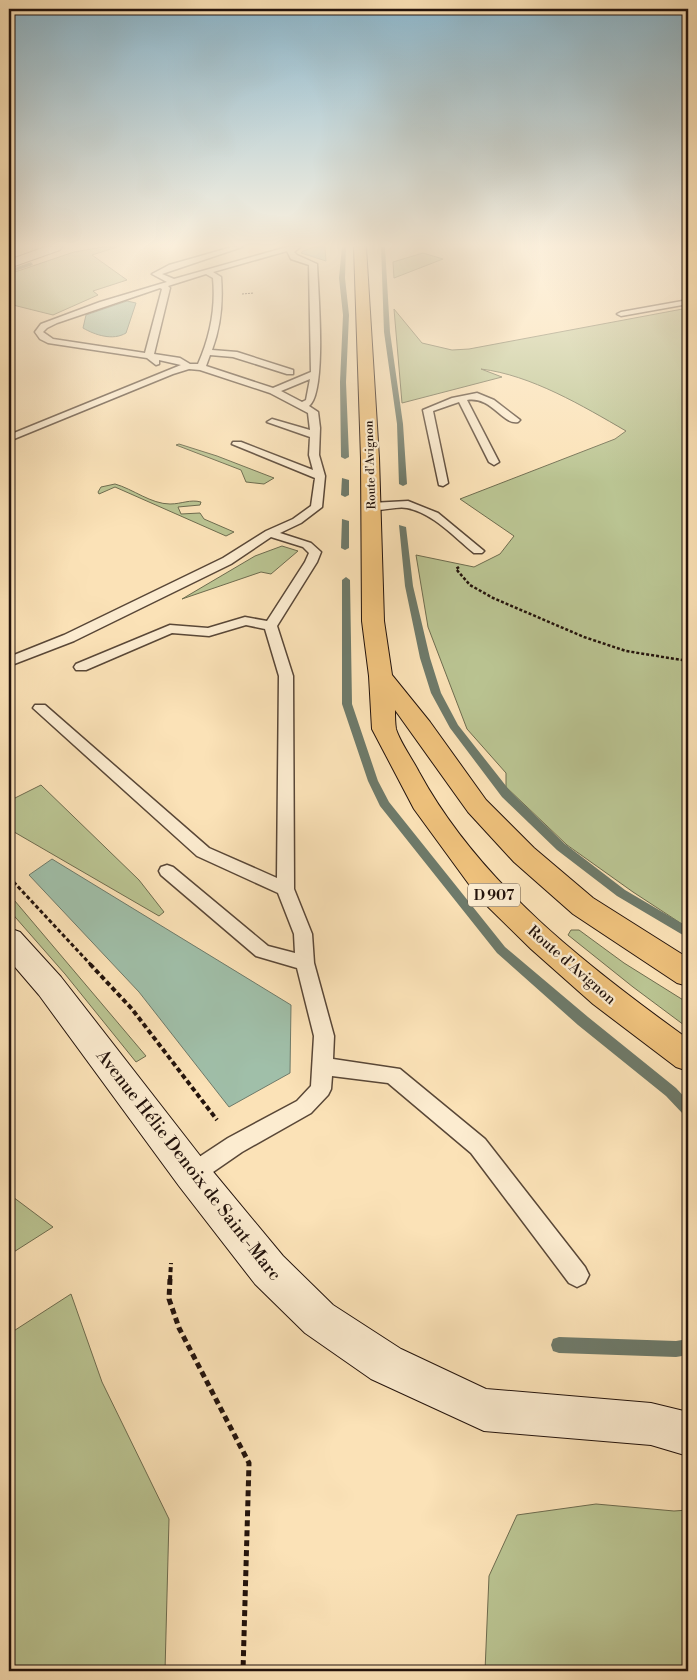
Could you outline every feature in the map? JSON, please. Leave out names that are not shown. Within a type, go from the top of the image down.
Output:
[{"type":"main road","name":"Route d'Avignon","points":[[364,325],[371,506],[373,621],[381,676],[384,728],[423,803],[489,890],[542,942],[604,995],[688,1057]]},
{"type":"main road","name":"Route d'Avignon","points":[[381,676],[477,806],[524,855],[583,906],[688,974]]},
{"type":"street","name":"Avenue Hélie Denoix de Saint-Marc","points":[[9,940],[50,986],[192,1174],[269,1270],[319,1319],[386,1364],[484,1410],[676,1424]]},
{"type":"lane","points":[[45,325],[39,332],[43,337],[51,341],[180,361],[188,366]]},
{"type":"lane","points":[[149,356],[157,325]]},
{"type":"lane","points":[[201,367],[214,325]]},
{"type":"lane","points":[[303,406],[310,401],[316,373],[315,325]]},
{"type":"lane","points":[[207,352],[234,354],[290,372]]},
{"type":"lane","points":[[149,356],[158,364],[158,371],[154,378]]},
{"type":"lane","points":[[9,438],[154,378],[188,366],[201,367],[273,391],[312,412],[315,435],[314,456],[320,476],[316,507],[297,521],[270,533],[227,561],[70,638],[9,662]]},
{"type":"lane","points":[[273,391],[316,373]]},
{"type":"lane","points":[[443,483],[428,410],[440,404],[482,397],[516,420]]},
{"type":"lane","points":[[462,399],[494,462]]},
{"type":"lane","points":[[272,422],[315,435]]},
{"type":"lane","points":[[237,444],[320,476]]},
{"type":"lane","points":[[371,506],[408,504],[434,515],[478,551]]},
{"type":"lane","points":[[192,1174],[236,1145],[304,1107],[321,1089],[324,1036],[305,963],[303,934],[284,889],[286,676],[271,626],[311,562],[315,552],[307,545],[270,533]]},
{"type":"lane","points":[[81,667],[170,629],[209,632],[245,621],[271,626]]},
{"type":"lane","points":[[40,708],[203,852],[284,889]]},
{"type":"lane","points":[[166,871],[262,951],[305,963]]},
{"type":"lane","points":[[322,1066],[394,1075],[478,1146],[577,1275]]},
{"type":"path","points":[[478,551],[456,569],[470,585],[493,598],[584,637],[626,651],[688,661]]},
{"type":"path","points":[[9,877],[132,1008],[236,1145]]},
{"type":"path","points":[[171,1263],[169,1299],[179,1328],[248,1463],[243,1671]]},
{"type":"shaded area","points":[[84,325],[129,325],[126,333],[115,337],[93,333],[83,328]]},
{"type":"shaded area","points":[[395,325],[408,325],[422,343],[452,350],[469,349],[595,325],[688,325],[688,928],[567,845],[506,787],[506,773],[467,729],[428,627],[416,555],[474,567],[500,554],[514,536],[460,499],[615,439],[626,431],[574,402],[538,385],[500,372],[481,369],[502,377],[402,403]]},
{"type":"shaded area","points":[[179,444],[217,456],[274,478],[264,484],[246,482],[241,470],[176,445]]},
{"type":"shaded area","points":[[115,484],[156,502],[174,504],[193,501],[201,502],[200,505],[178,507],[181,514],[200,513],[204,519],[234,532],[226,536],[115,487],[99,494],[98,492],[101,487]]},
{"type":"shaded area","points":[[282,546],[298,551],[271,574],[261,572],[182,599],[255,556]]},
{"type":"shaded area","points":[[41,785],[139,880],[164,912],[159,916],[9,829],[9,801]]},
{"type":"shaded area","points":[[52,859],[291,1005],[290,1073],[229,1107],[139,992],[29,875]]},
{"type":"shaded area","points":[[9,894],[146,1056],[136,1062],[65,974],[9,910]]},
{"type":"shaded area","points":[[571,930],[579,930],[624,963],[688,1003],[688,1028],[568,935]]},
{"type":"shaded area","points":[[9,1194],[53,1227],[9,1255]]},
{"type":"shaded area","points":[[71,1294],[102,1382],[169,1519],[165,1671],[9,1671],[9,1334]]},
{"type":"shaded area","points":[[596,1504],[674,1511],[688,1510],[688,1671],[485,1671],[489,1576],[517,1515]]},
{"type":"waterway","points":[[345,457],[343,382],[346,325]]},
{"type":"waterway","points":[[387,325],[400,424],[403,484]]},
{"type":"waterway","points":[[345,480],[345,495]]},
{"type":"waterway","points":[[345,521],[345,548]]},
{"type":"waterway","points":[[402,527],[409,586],[425,658],[436,693],[454,726],[506,794],[561,847],[621,893],[688,933]]},
{"type":"waterway","points":[[346,580],[347,704],[373,781],[384,803],[501,950],[583,1021],[671,1092],[688,1110]]},
{"type":"waterway","points":[[559,1345],[676,1349],[688,1347]]}]
